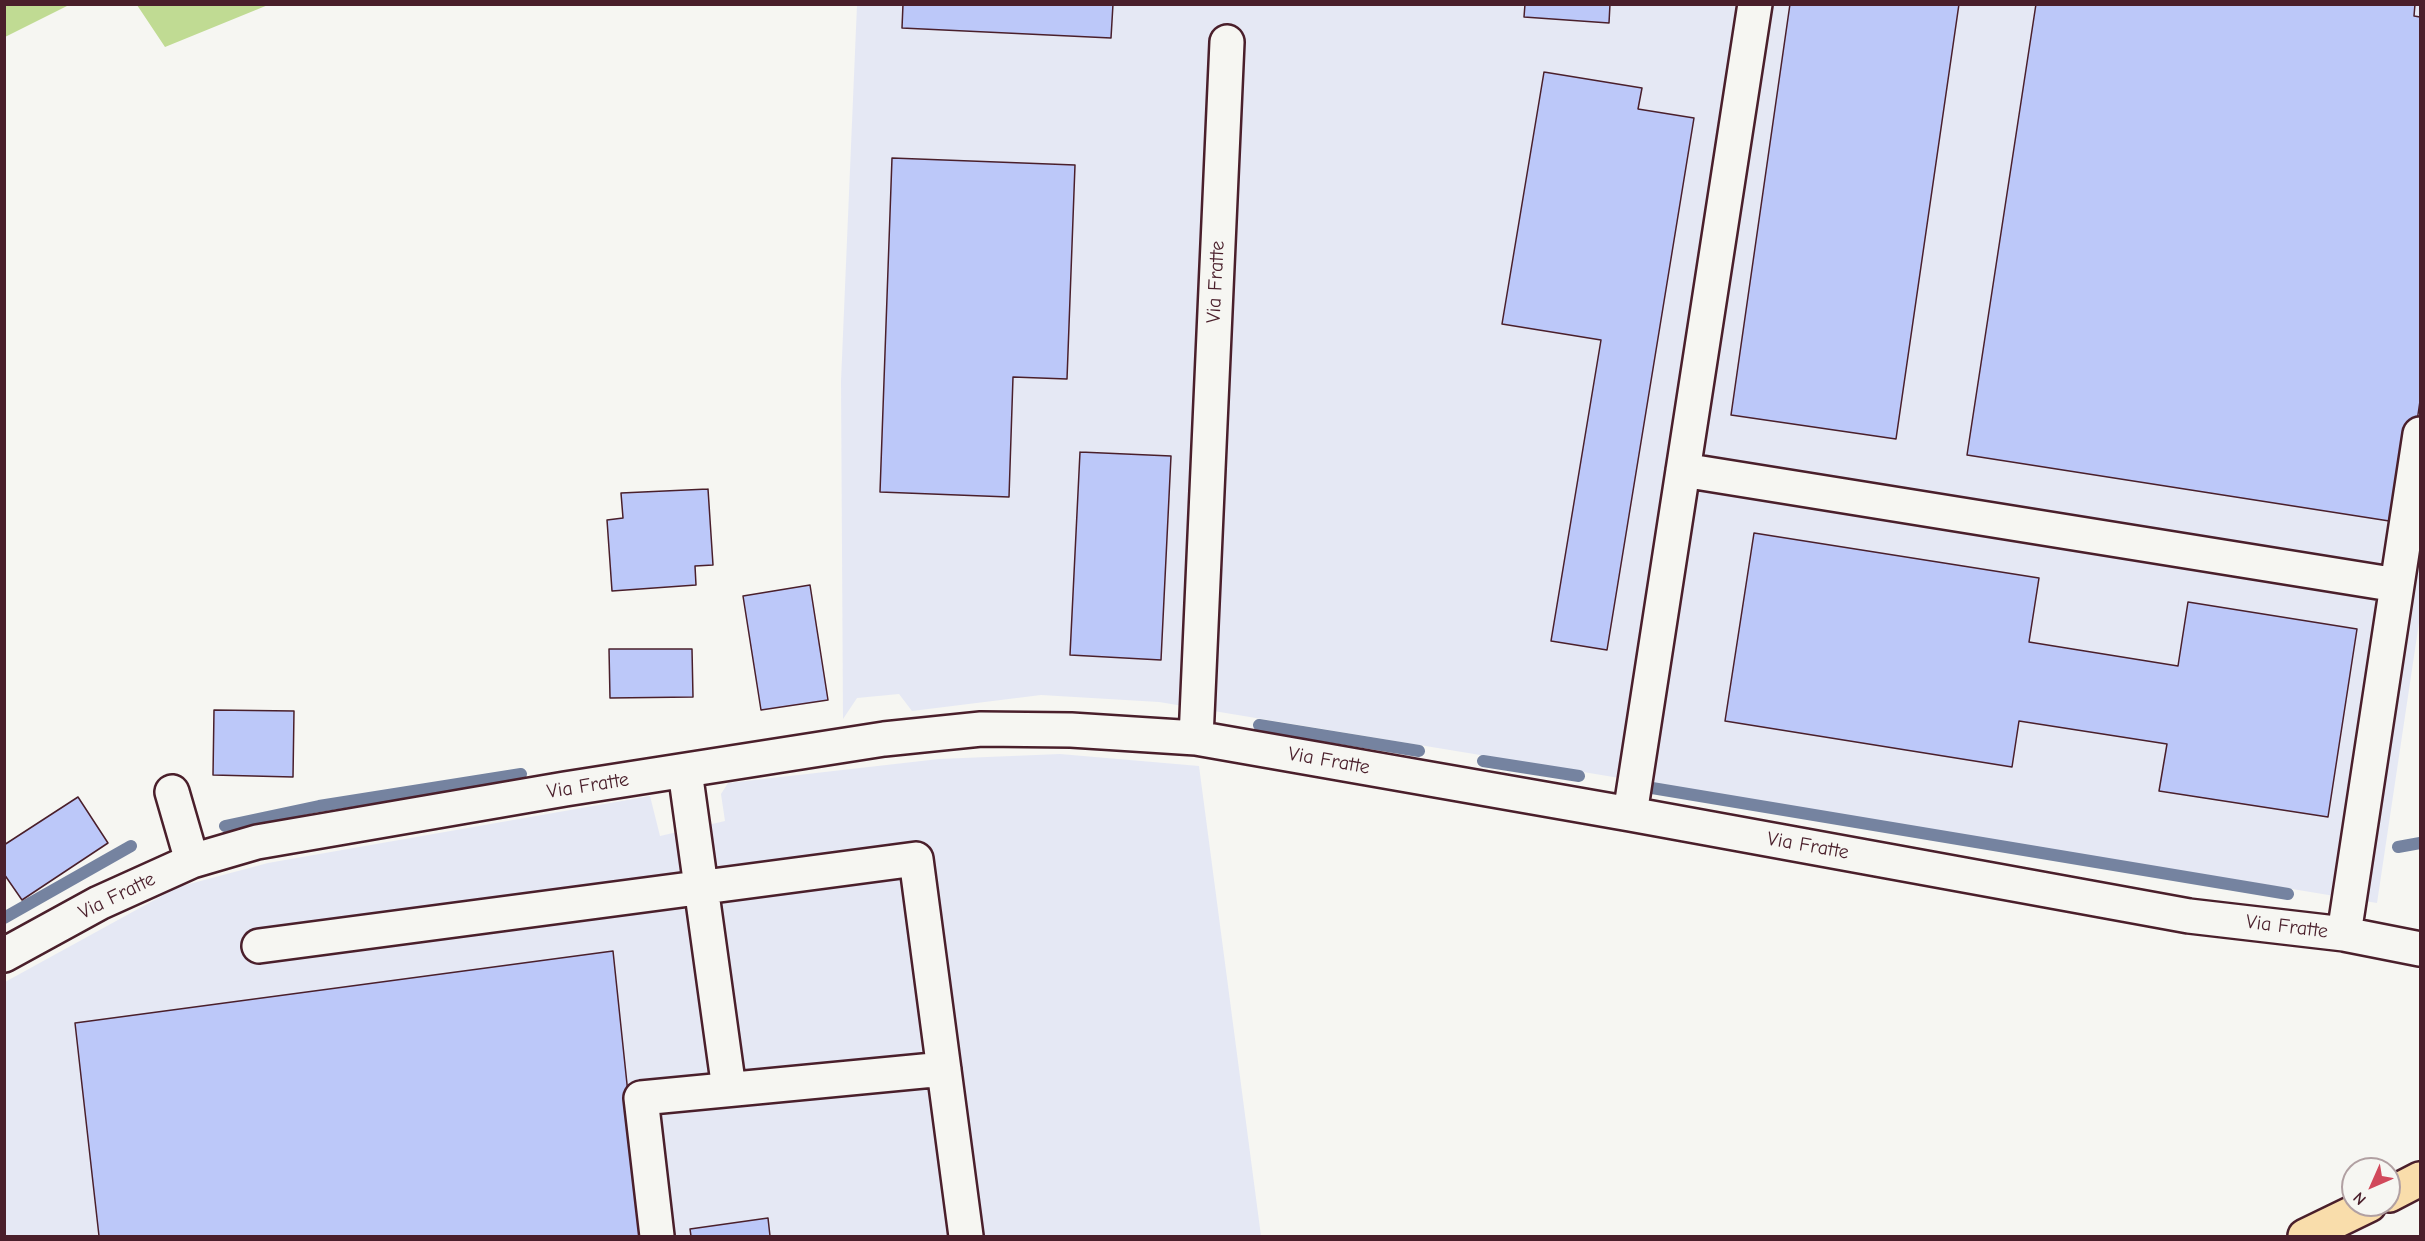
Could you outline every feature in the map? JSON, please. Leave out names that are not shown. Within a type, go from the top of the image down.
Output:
[{"type":"main road","points":[[2401,1189],[2421,1179]]},
{"type":"main road","points":[[2305,1236],[2344,1217]]},
{"type":"street","points":[[1630,814],[1755,4]]},
{"type":"street","name":"Via Fratte","points":[[1196,738],[1227,42]]},
{"type":"street","points":[[2344,934],[2421,434]]},
{"type":"street","points":[[1683,470],[2397,585]]},
{"type":"street","name":"Via Fratte","points":[[4,955],[99,903],[192,861],[257,842],[553,791],[885,739],[981,729],[1071,730],[1196,738],[2189,916],[2344,934],[2421,949]]},
{"type":"street","points":[[685,771],[729,1089]]},
{"type":"street","points":[[172,792],[192,861]]},
{"type":"street","points":[[259,946],[916,858],[966,1236]]},
{"type":"street","points":[[657,1236],[641,1098],[944,1069]]},
{"type":"shaded area","points":[[857,5],[2420,5],[2420,616],[2377,903],[1159,702],[1041,695],[912,711],[899,694],[857,698],[843,719],[841,381]]},
{"type":"shaded area","points":[[1060,754],[1199,766],[1261,1236],[5,1236],[5,982],[178,887],[268,863],[650,796],[660,836],[725,821],[721,794],[728,783],[939,759]]},
{"type":"green space","points":[[5,4],[69,4],[69,5],[5,37]]},
{"type":"green space","points":[[137,5],[268,5],[165,47]]},
{"type":"building","points":[[903,4],[1113,4],[1111,38],[902,28]]},
{"type":"building","points":[[1525,4],[1610,4],[1609,23],[1524,17]]},
{"type":"building","points":[[1790,4],[1959,4],[1896,439],[1731,415]]},
{"type":"building","points":[[2036,4],[2415,4],[2414,16],[2420,17],[2420,401],[2402,523],[1967,455]]},
{"type":"building","points":[[1544,72],[1642,88],[1638,109],[1694,118],[1607,650],[1551,641],[1601,340],[1502,324]]},
{"type":"building","points":[[892,158],[1075,165],[1067,379],[1013,377],[1009,497],[880,492]]},
{"type":"building","points":[[1080,452],[1171,456],[1161,660],[1070,655]]},
{"type":"building","points":[[708,489],[713,565],[695,566],[696,585],[612,591],[607,520],[623,518],[621,493]]},
{"type":"building","points":[[1754,533],[2039,578],[2029,642],[2178,666],[2188,602],[2357,629],[2328,817],[2159,791],[2167,744],[2019,721],[2012,767],[1725,721]]},
{"type":"building","points":[[810,585],[828,700],[761,710],[743,596]]},
{"type":"building","points":[[609,649],[692,649],[693,697],[610,698]]},
{"type":"building","points":[[214,710],[294,711],[293,777],[213,775]]},
{"type":"building","points":[[78,797],[108,843],[22,900],[4,874],[4,845]]},
{"type":"building","points":[[613,951],[643,1236],[99,1236],[75,1023]]},
{"type":"building","points":[[768,1218],[770,1236],[691,1236],[690,1229]]},
{"type":"waterway","points":[[1259,725],[1419,751]]},
{"type":"waterway","points":[[1483,761],[1579,776]]},
{"type":"waterway","points":[[225,826],[319,806],[521,774]]},
{"type":"waterway","points":[[1646,787],[2288,894]]},
{"type":"waterway","points":[[2398,847],[2420,843]]},
{"type":"waterway","points":[[4,918],[131,846]]}]
